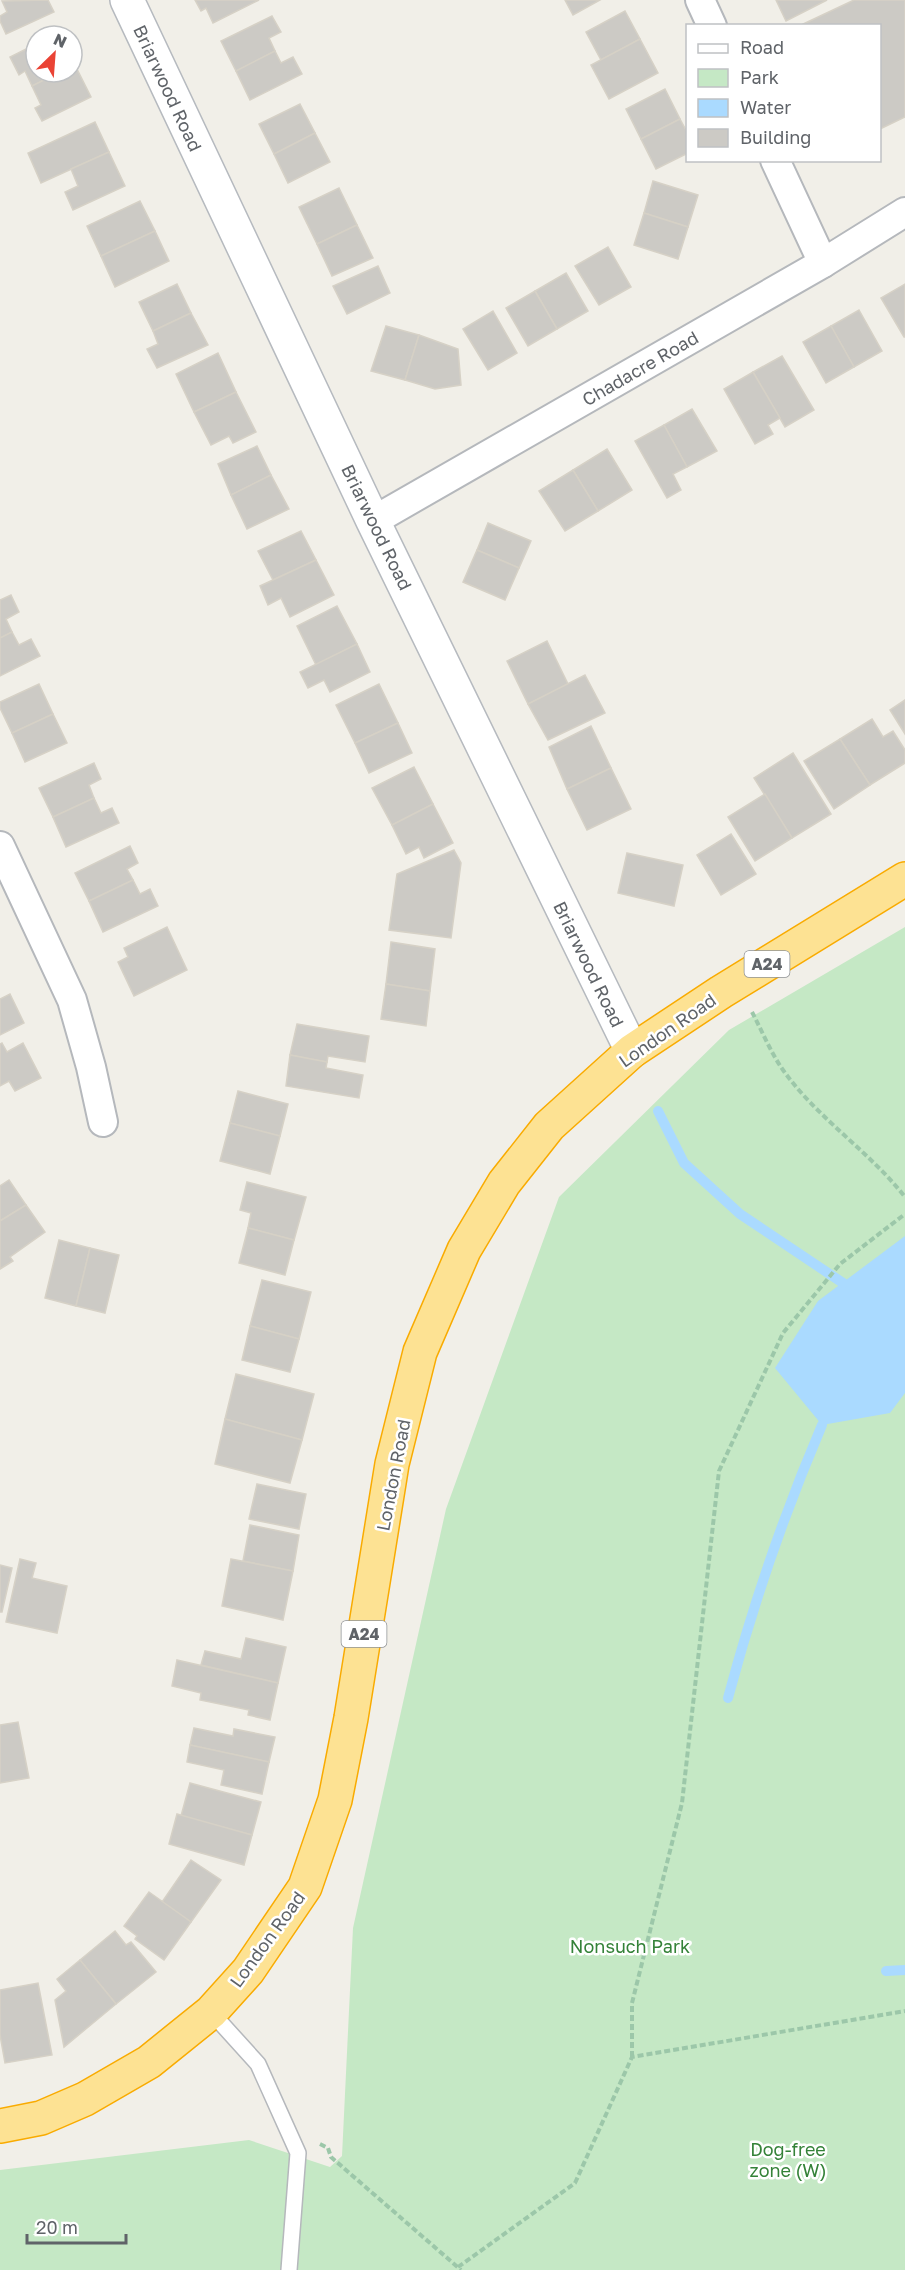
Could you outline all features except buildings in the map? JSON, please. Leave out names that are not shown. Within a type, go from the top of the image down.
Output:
[{"type":"highway","name":"London Road","points":[[0,2126],[41,2118],[85,2099],[149,2062],[211,2012],[248,1971],[305,1887],[335,1800],[351,1718],[392,1464],[420,1352],[464,1250],[504,1183],[549,1126],[632,1051],[905,879]]},
{"type":"street","name":"Briarwood Road","points":[[127,0],[373,521],[632,1051]]},
{"type":"street","points":[[700,0],[711,24]]},
{"type":"street","points":[[776,162],[823,263]]},
{"type":"street","name":"Chadacre Road","points":[[373,521],[823,263],[905,212]]},
{"type":"street","points":[[0,846],[72,1000],[103,1122]]},
{"type":"lane","points":[[211,2012],[258,2064],[298,2153],[289,2270]]},
{"type":"path","points":[[735,984],[783,1070],[834,1127],[888,1176],[905,1197]]},
{"type":"path","points":[[288,2127],[328,2148],[331,2157],[459,2269],[575,2183],[632,2057],[632,2003],[681,1803],[719,1471],[783,1333],[840,1264],[905,1214]]},
{"type":"path","points":[[632,2057],[905,2011]]},
{"type":"green space","name":"Nonsuch Park","points":[[905,927],[905,2270],[0,2270],[0,2170],[249,2140],[330,2167],[342,2156],[353,1928],[446,1509],[559,1197],[729,1030]]},
{"type":"water","points":[[905,1236],[905,1393],[890,1413],[822,1425],[775,1368],[818,1301]]},
{"type":"waterway","points":[[658,1111],[684,1163],[740,1214],[843,1283]]},
{"type":"waterway","points":[[728,1698],[770,1560],[822,1425]]},
{"type":"waterway","points":[[886,1971],[905,1970]]},
{"type":"park label","name":"Dog-free zone (W)","points":[[788,2159]]}]
